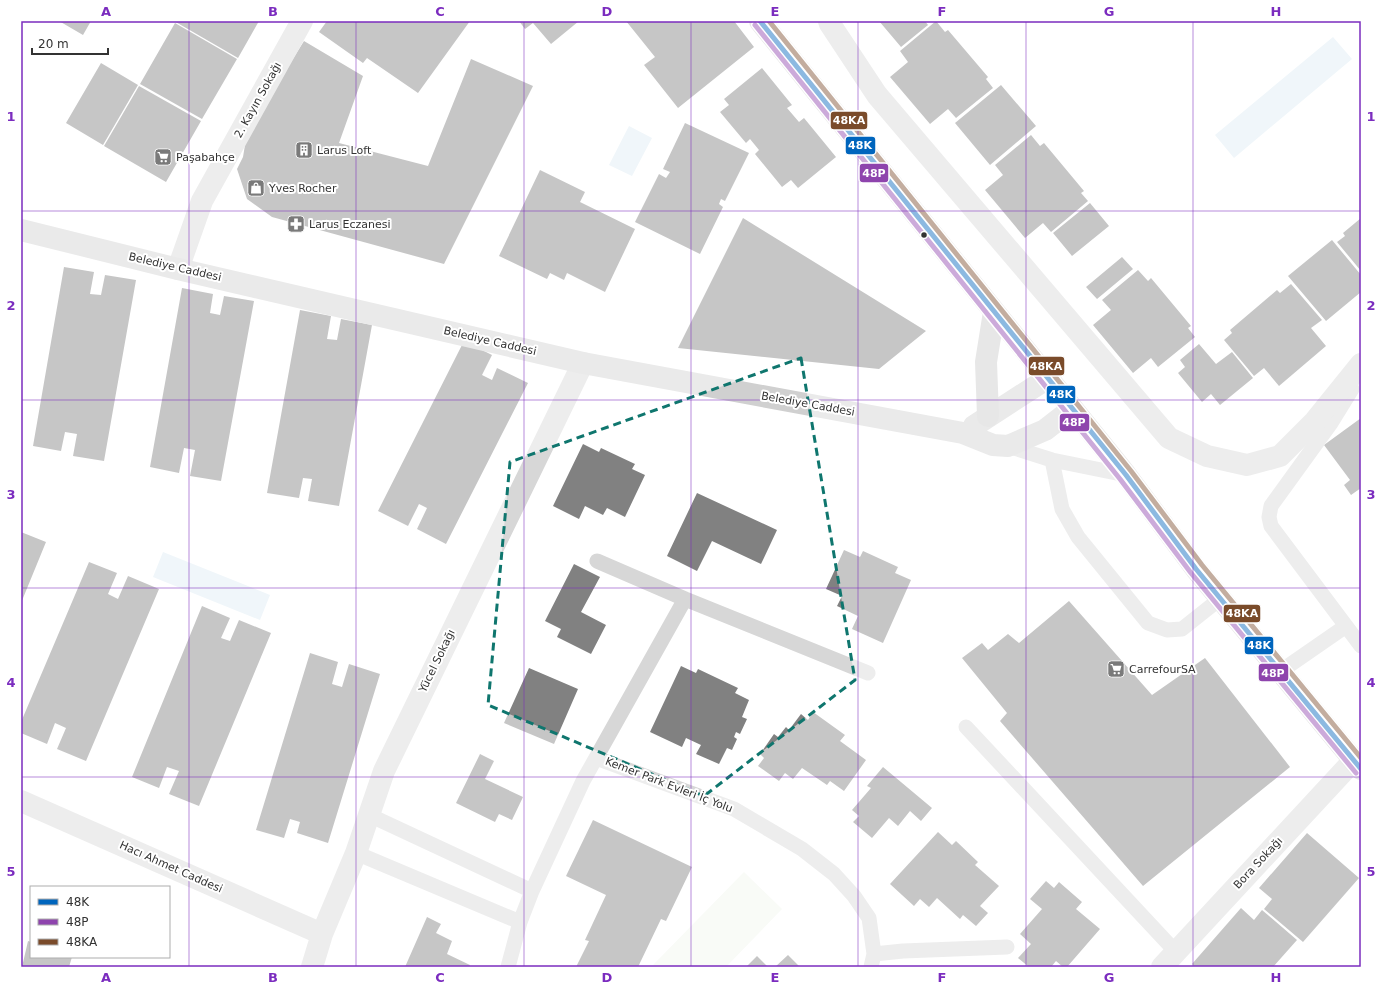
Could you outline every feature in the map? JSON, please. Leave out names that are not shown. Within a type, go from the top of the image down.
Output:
[{"type":"main road","points":[[760,21],[1126,475],[1196,568],[1357,764]]},
{"type":"main road","name":"Belediye Caddesi","points":[[21,230],[583,363],[963,433],[993,444],[1008,446]]},
{"type":"main road","points":[[988,416],[986,362],[994,312]]},
{"type":"main road","points":[[963,433],[1048,378]]},
{"type":"main road","points":[[1008,446],[1045,430],[1072,409]]},
{"type":"street","name":"2. Kayın Sokağı","points":[[178,268],[202,201],[302,21]]},
{"type":"street","points":[[829,21],[878,95],[1169,438],[1207,456],[1247,465],[1280,456],[1315,421],[1361,364]]},
{"type":"street","name":"Yücel Sokağı","points":[[312,967],[322,934],[356,853],[384,771],[583,363]]},
{"type":"street","name":"Bora Sokağı","points":[[1169,959],[1357,764]]},
{"type":"street","name":"Hacı Ahmet Caddesi","points":[[21,801],[322,934]]},
{"type":"lane","points":[[1361,375],[1331,423],[1271,506],[1268,517],[1271,526],[1361,646]]},
{"type":"lane","points":[[1008,446],[1052,460],[1126,475]]},
{"type":"lane","points":[[1052,460],[1062,509],[1078,537],[1148,623],[1167,630],[1182,629],[1221,598]]},
{"type":"lane","points":[[597,561],[685,599],[868,673]]},
{"type":"lane","name":"Kemer Park Evleri İç Yolu","points":[[508,967],[520,922],[532,891],[583,781],[685,599]]},
{"type":"lane","points":[[1281,671],[1346,626]]},
{"type":"lane","points":[[966,727],[1169,959]]},
{"type":"lane","name":"Kemer Park Evleri İç Yolu","points":[[596,758],[734,809],[802,849],[834,874],[854,896],[869,918],[873,960]]},
{"type":"lane","points":[[369,815],[532,891]]},
{"type":"lane","points":[[356,853],[520,922]]},
{"type":"lane","points":[[873,960],[902,951],[1007,947]]},
{"type":"highlighted area","points":[[801,358],[855,680],[704,796],[488,705],[510,462]]},
{"type":"shaded area","points":[[1333,37],[1352,59],[1234,158],[1215,135]]},
{"type":"shaded area","points":[[629,126],[652,138],[632,176],[609,165]]},
{"type":"shaded area","points":[[163,552],[270,595],[260,620],[153,577]]},
{"type":"shaded area","points":[[744,872],[782,909],[726,967],[656,967],[653,965]]},
{"type":"building","points":[[59,21],[91,21],[83,35]]},
{"type":"building","points":[[174,21],[259,21],[238,58]]},
{"type":"building","points":[[327,21],[470,21],[418,93],[367,58],[363,63],[319,32]]},
{"type":"building","points":[[519,21],[579,21],[551,44],[533,23],[525,29]]},
{"type":"building","points":[[626,21],[734,21],[754,47],[678,108],[644,65],[655,57]]},
{"type":"building","points":[[879,21],[925,21],[928,25],[901,47]]},
{"type":"building","points":[[936,21],[945,32],[948,30],[988,77],[986,79],[993,88],[956,118],[948,109],[930,124],[890,77],[908,62],[900,51]]},
{"type":"building","points":[[175,23],[237,59],[202,119],[140,84]]},
{"type":"building","name":"Larus Loft","points":[[304,41],[363,76],[339,143],[428,166],[471,59],[533,86],[444,264],[272,217],[247,199],[237,169],[243,157],[247,133]]},
{"type":"building","points":[[101,63],[138,85],[103,145],[66,123]]},
{"type":"building","points":[[762,68],[792,105],[787,108],[799,122],[804,118],[836,157],[798,188],[791,180],[782,187],[755,154],[759,150],[750,139],[746,143],[720,112],[729,105],[724,99]]},
{"type":"building","points":[[1001,85],[1036,126],[990,165],[955,123]]},
{"type":"building","points":[[139,86],[201,121],[166,182],[104,146]]},
{"type":"building","points":[[685,123],[749,153],[725,201],[721,199],[719,204],[723,207],[700,254],[635,222],[659,174],[666,178],[670,172],[663,169]]},
{"type":"building","points":[[1031,135],[1040,146],[1044,143],[1084,191],[1081,193],[1088,201],[1051,232],[1043,223],[1025,238],[985,190],[1003,175],[995,165]]},
{"type":"building","points":[[540,170],[585,192],[580,202],[635,229],[605,292],[567,273],[564,280],[550,273],[547,279],[499,256]]},
{"type":"building","points":[[1090,203],[1109,226],[1072,256],[1053,233]]},
{"type":"building","points":[[743,218],[926,331],[879,369],[678,348]]},
{"type":"building","points":[[1361,218],[1361,271],[1337,242],[1345,236],[1343,233]]},
{"type":"building","points":[[1332,240],[1361,275],[1361,292],[1326,321],[1288,276]]},
{"type":"building","points":[[1122,257],[1133,269],[1097,299],[1086,287]]},
{"type":"building","points":[[64,267],[94,272],[90,294],[101,295],[105,275],[136,280],[104,461],[73,456],[77,434],[65,432],[61,451],[33,446]]},
{"type":"building","points":[[1138,270],[1148,281],[1151,278],[1191,326],[1188,328],[1195,337],[1158,367],[1151,358],[1133,373],[1093,325],[1111,310],[1102,300]]},
{"type":"building","points":[[1291,284],[1322,320],[1311,328],[1326,346],[1279,386],[1264,368],[1254,376],[1224,340],[1232,333],[1230,330],[1277,290],[1280,293]]},
{"type":"building","points":[[182,288],[213,294],[210,313],[220,315],[224,296],[254,301],[221,481],[190,476],[195,450],[184,448],[179,473],[150,467]]},
{"type":"building","points":[[300,310],[331,316],[327,339],[337,340],[341,319],[372,325],[339,506],[308,501],[312,479],[303,478],[299,498],[267,493]]},
{"type":"building","points":[[464,341],[492,355],[482,375],[492,380],[497,368],[528,383],[446,544],[417,529],[427,508],[419,504],[408,526],[378,511]]},
{"type":"building","points":[[1199,344],[1216,364],[1232,352],[1253,378],[1220,405],[1211,394],[1202,402],[1178,373],[1185,367],[1180,360]]},
{"type":"building","points":[[1361,418],[1361,488],[1351,495],[1344,485],[1350,480],[1324,445]]},
{"type":"building","points":[[583,444],[599,452],[601,448],[635,464],[632,469],[645,475],[625,517],[607,508],[603,515],[585,506],[579,519],[553,506]]},
{"type":"building","points":[[697,493],[777,530],[761,564],[712,541],[697,571],[667,556]]},
{"type":"building","points":[[21,532],[46,542],[21,603]]},
{"type":"building","points":[[844,550],[860,557],[863,551],[898,567],[895,573],[911,580],[883,643],[852,629],[858,616],[837,606],[842,596],[826,589]]},
{"type":"building","points":[[89,562],[117,573],[108,594],[118,599],[128,576],[159,589],[86,761],[57,749],[66,728],[55,723],[47,744],[21,733],[21,722]]},
{"type":"building","points":[[574,564],[600,577],[581,612],[606,625],[591,654],[557,637],[561,629],[545,621]]},
{"type":"building","points":[[1069,601],[1152,695],[1205,658],[1290,767],[1143,886],[1000,721],[1007,713],[962,658],[982,643],[988,650],[1008,634],[1019,643]]},
{"type":"building","points":[[202,606],[230,618],[221,638],[230,641],[239,620],[271,633],[199,806],[169,794],[179,771],[167,767],[159,788],[132,777]]},
{"type":"building","points":[[310,653],[338,662],[332,684],[342,687],[349,664],[380,674],[328,843],[297,833],[300,822],[290,819],[284,838],[256,830]]},
{"type":"building","points":[[681,666],[696,673],[698,669],[738,688],[735,693],[749,700],[742,717],[747,719],[740,734],[736,732],[734,737],[737,739],[732,750],[727,748],[719,764],[696,754],[701,745],[686,738],[682,747],[650,732]]},
{"type":"building","points":[[529,668],[578,689],[554,744],[504,723]]},
{"type":"building","points":[[813,712],[845,735],[840,741],[866,760],[844,791],[830,781],[827,785],[802,768],[793,779],[785,773],[779,781],[758,766],[764,758],[760,754],[774,734],[778,737],[786,727],[789,730],[801,714],[808,720]]},
{"type":"building","points":[[480,754],[494,761],[485,779],[523,797],[512,820],[499,814],[495,822],[456,803]]},
{"type":"building","points":[[883,767],[932,808],[921,821],[910,811],[898,826],[889,818],[872,838],[853,822],[859,816],[852,810],[871,788],[867,786]]},
{"type":"building","points":[[593,820],[692,867],[666,921],[661,919],[638,967],[576,967],[589,941],[585,940],[606,895],[566,876]]},
{"type":"building","points":[[938,832],[952,845],[956,841],[978,862],[975,865],[999,886],[980,906],[988,913],[976,926],[963,915],[960,919],[937,898],[929,907],[920,899],[914,906],[890,884]]},
{"type":"building","points":[[1307,833],[1359,878],[1303,942],[1264,909],[1272,899],[1259,888]]},
{"type":"building","points":[[1046,881],[1054,888],[1059,882],[1082,902],[1076,909],[1100,929],[1067,967],[1063,967],[1056,961],[1051,967],[1029,967],[1018,958],[1031,944],[1020,934],[1042,909],[1030,899]]},
{"type":"building","points":[[1241,908],[1254,920],[1262,910],[1297,940],[1273,967],[1195,967],[1192,964]]},
{"type":"building","points":[[427,917],[441,924],[436,933],[452,941],[447,954],[470,965],[469,967],[405,967]]},
{"type":"building","points":[[28,941],[30,942],[30,958],[72,958],[69,967],[22,967]]},
{"type":"building","points":[[788,955],[800,967],[775,967]]},
{"type":"building","points":[[757,956],[768,967],[746,967]]},
{"type":"transit line","name":"48K","points":[[760,21],[1126,475],[1196,569],[1361,769]]},
{"type":"transit line","name":"48KA","points":[[769,21],[1131,471],[1202,565],[1361,758]]},
{"type":"transit line","name":"48P","points":[[755,25],[1120,479],[1191,573],[1356,773]]},
{"type":"place","name":"Larus Loft","points":[[304,150]]},
{"type":"place","name":"Paşabahçe","points":[[163,157]]},
{"type":"place","name":"Yves Rocher","points":[[256,188]]},
{"type":"place","name":"Larus Eczanesi","points":[[296,224]]},
{"type":"place","name":"CarrefourSA","points":[[1116,669]]}]
